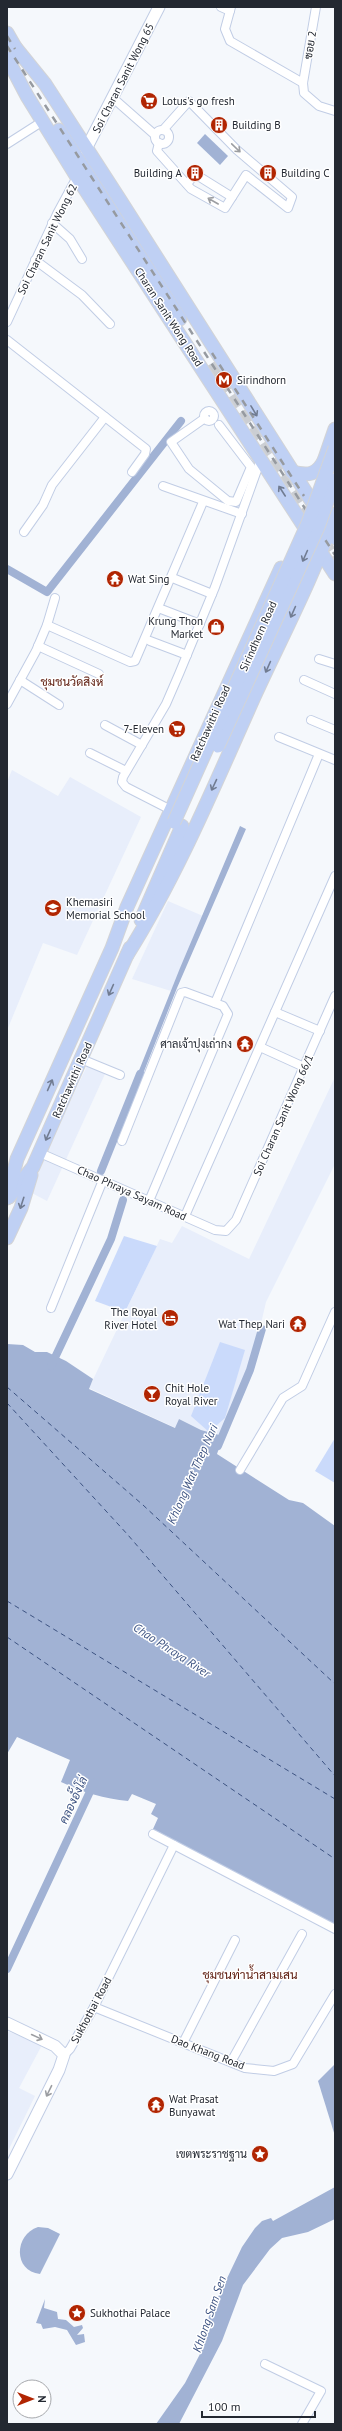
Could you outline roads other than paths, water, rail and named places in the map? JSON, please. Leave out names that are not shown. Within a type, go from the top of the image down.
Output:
[{"type":"main road","name":"Charan Sanit Wong Road","points":[[7,33],[10,54],[42,121],[335,574]]},
{"type":"main road","name":"Charan Sanit Wong Road","points":[[10,54],[45,84],[332,534]]},
{"type":"main road","name":"Charan Sanit Wong Road","points":[[10,54],[212,363]]},
{"type":"main road","points":[[219,394],[225,398],[233,398],[236,390],[233,378]]},
{"type":"main road","points":[[311,499],[335,429]]},
{"type":"main road","name":"Sirindhorn Road","points":[[176,819],[308,523],[335,448]]},
{"type":"main road","points":[[292,472],[306,475],[314,474],[320,470],[325,459]]},
{"type":"main road","name":"Sirindhorn Road","points":[[176,819],[315,533],[335,480]]},
{"type":"main road","name":"Ratchawithi Road","points":[[7,1199],[17,1159],[112,948],[135,908],[176,819],[311,499]]},
{"type":"main road","points":[[320,551],[332,534],[335,514]]},
{"type":"main road","name":"Ratchawithi Road","points":[[127,955],[157,906],[320,551]]},
{"type":"main road","name":"Ratchawithi Road","points":[[7,1199],[33,1167],[40,1152],[127,955],[176,819]]},
{"type":"main road","points":[[7,1173],[17,1159]]},
{"type":"main road","points":[[7,1238],[21,1208],[33,1167]]},
{"type":"street","name":"Soi Charan Sanit Wong 65","points":[[86,148],[159,7]]},
{"type":"street","points":[[221,7],[230,9],[225,29],[230,41],[303,84],[304,93],[314,102],[319,106],[335,111]]},
{"type":"street","name":"ซอย 2","points":[[303,84],[316,7]]},
{"type":"street","points":[[112,98],[155,136],[159,143]]},
{"type":"street","points":[[155,136],[157,132],[163,130],[189,100],[237,150],[292,196],[288,208],[246,175],[225,208],[187,184],[156,151],[159,143]]},
{"type":"street","points":[[7,144],[42,121]]},
{"type":"street","points":[[159,143],[166,143],[169,139],[168,134],[163,130]]},
{"type":"street","points":[[187,184],[195,174],[232,198]]},
{"type":"street","name":"Soi Charan Sanit Wong 62","points":[[7,322],[52,223],[77,177]]},
{"type":"street","points":[[52,223],[70,239],[82,259]]},
{"type":"street","points":[[35,260],[82,295],[110,324]]},
{"type":"street","points":[[7,340],[146,449],[145,454],[132,472]]},
{"type":"street","points":[[219,425],[233,415]]},
{"type":"street","points":[[24,532],[42,505],[52,485],[105,417]]},
{"type":"street","points":[[209,418],[219,425],[252,467],[236,502],[228,501],[189,469],[171,442],[209,418]]},
{"type":"street","points":[[176,819],[124,785],[123,777],[166,704],[212,594],[261,459]]},
{"type":"street","points":[[162,486],[203,502],[242,514]]},
{"type":"street","points":[[47,625],[130,662],[135,662],[203,502]]},
{"type":"street","points":[[175,579],[212,594]]},
{"type":"street","points":[[7,704],[38,646],[47,625],[55,598]]},
{"type":"street","points":[[161,609],[200,624]]},
{"type":"street","points":[[150,640],[187,655]]},
{"type":"street","points":[[38,646],[99,674]]},
{"type":"street","points":[[319,659],[335,664]]},
{"type":"street","points":[[20,680],[59,705]]},
{"type":"street","points":[[304,680],[335,694]]},
{"type":"street","points":[[310,720],[335,730]]},
{"type":"street","points":[[105,725],[142,745]]},
{"type":"street","points":[[279,737],[335,760]]},
{"type":"street","points":[[90,753],[126,771]]},
{"type":"street","points":[[215,1003],[319,754]]},
{"type":"street","points":[[185,1216],[335,876]]},
{"type":"street","points":[[122,1142],[182,994],[185,992],[223,1006],[228,1014],[149,1201]]},
{"type":"street","name":"Soi Charan Sanit Wong 66/1","points":[[226,1231],[236,1220],[335,996]]},
{"type":"street","points":[[275,1012],[320,1031]]},
{"type":"street","points":[[260,1047],[304,1067]]},
{"type":"street","points":[[81,1059],[120,1075]]},
{"type":"street","name":"Chao Phraya Sayam Road","points":[[40,1152],[215,1230],[226,1231]]},
{"type":"street","points":[[51,1308],[103,1180]]},
{"type":"street","points":[[240,1470],[283,1398],[302,1386],[335,1312]]},
{"type":"street","points":[[153,1834],[335,1929]]},
{"type":"street","name":"Sukhothai Road","points":[[7,2174],[59,2070],[64,2055],[70,2049],[94,2007],[174,1845]]},
{"type":"street","points":[[231,2062],[302,1934]]},
{"type":"street","points":[[183,2043],[235,1940]]},
{"type":"street","name":"Dao Khang Road","points":[[94,2007],[231,2062],[264,2071],[279,2070],[293,2064],[335,1994]]},
{"type":"street","points":[[7,2023],[55,2046],[64,2055]]},
{"type":"street","points":[[265,2364],[321,2391],[302,2424]]},
{"type":"water","points":[[205,134],[228,156],[220,165],[197,143]]},
{"type":"water","points":[[240,826],[246,829],[177,988],[139,1084],[134,1083],[180,968]]},
{"type":"water","name":"Chao Phraya River","points":[[7,1344],[23,1345],[35,1352],[47,1352],[66,1361],[93,1379],[89,1389],[175,1428],[179,1419],[201,1430],[223,1436],[217,1454],[289,1500],[303,1503],[335,1526],[335,1926],[153,1829],[158,1818],[151,1814],[156,1804],[132,1794],[128,1801],[102,1797],[61,1782],[70,1760],[17,1737],[7,1754]]},
{"type":"water","points":[[335,2064],[335,2136],[318,2081]]},
{"type":"water","points":[[335,2187],[335,2219],[308,2232],[282,2238],[270,2249],[243,2285],[222,2341],[179,2424],[156,2424],[185,2383],[200,2354],[209,2316],[242,2247],[255,2228],[262,2221],[271,2218],[273,2221]]},
{"type":"water","points":[[38,2227],[48,2228],[60,2234],[40,2274],[25,2267],[21,2260],[20,2252],[24,2237],[30,2231]]},
{"type":"water","points":[[45,2299],[44,2308],[57,2312],[58,2319],[66,2320],[74,2327],[82,2325],[83,2328],[77,2335],[84,2334],[85,2342],[76,2345],[67,2330],[55,2327],[43,2329],[41,2324],[36,2323]]},
{"type":"waterway","points":[[7,569],[47,592],[181,421]]},
{"type":"waterway","points":[[101,1171],[140,1074]]},
{"type":"waterway","points":[[51,1366],[111,1239],[123,1200]]},
{"type":"waterway","name":"Khlong Wat Thep Nari","points":[[218,1446],[250,1370],[262,1329]]},
{"type":"waterway","name":"คลองอั๊งโล่","points":[[7,1969],[94,1783]]},
{"type":"tunnel","points":[[209,365],[335,560]]},
{"type":"railway","points":[[7,36],[15,49]]},
{"type":"railway","points":[[7,46],[335,555]]},
{"type":"railway","points":[[212,353],[304,496]]},
{"type":"place","name":"Lotus's go fresh","points":[[149,101]]},
{"type":"place","name":"Building B","points":[[219,125]]},
{"type":"place","name":"Building A","points":[[195,173]]},
{"type":"place","name":"Building C","points":[[268,173]]},
{"type":"place","name":"Sirindhorn","points":[[224,380]]},
{"type":"place","name":"Wat Sing","points":[[115,579]]},
{"type":"place","name":"Krung Thon Market","points":[[216,627]]},
{"type":"place","name":"7-Eleven","points":[[177,729]]},
{"type":"place","name":"Khemasiri Memorial School","points":[[53,908]]},
{"type":"place","name":"ศาลเจ้าปุงเถ่ากง","points":[[245,1044]]},
{"type":"place","name":"The Royal River Hotel","points":[[170,1318]]},
{"type":"place","name":"Wat Thep Nari","points":[[298,1324]]},
{"type":"place","name":"Chit Hole Royal River","points":[[152,1394]]},
{"type":"place","name":"Wat Prasat Bunyawat","points":[[156,2105]]},
{"type":"place","name":"เขตพระราชฐาน","points":[[260,2154]]},
{"type":"place","name":"Sukhothai Palace","points":[[77,2313]]},
{"type":"district","name":"ชุมชนวัดสิงห์","points":[[72,681]]},
{"type":"district","name":"ชุมชนท่าน้ำสามเสน","points":[[250,1974]]},
{"type":"water label","name":"Khlong Sam Sen","points":[[209,2314]]}]
